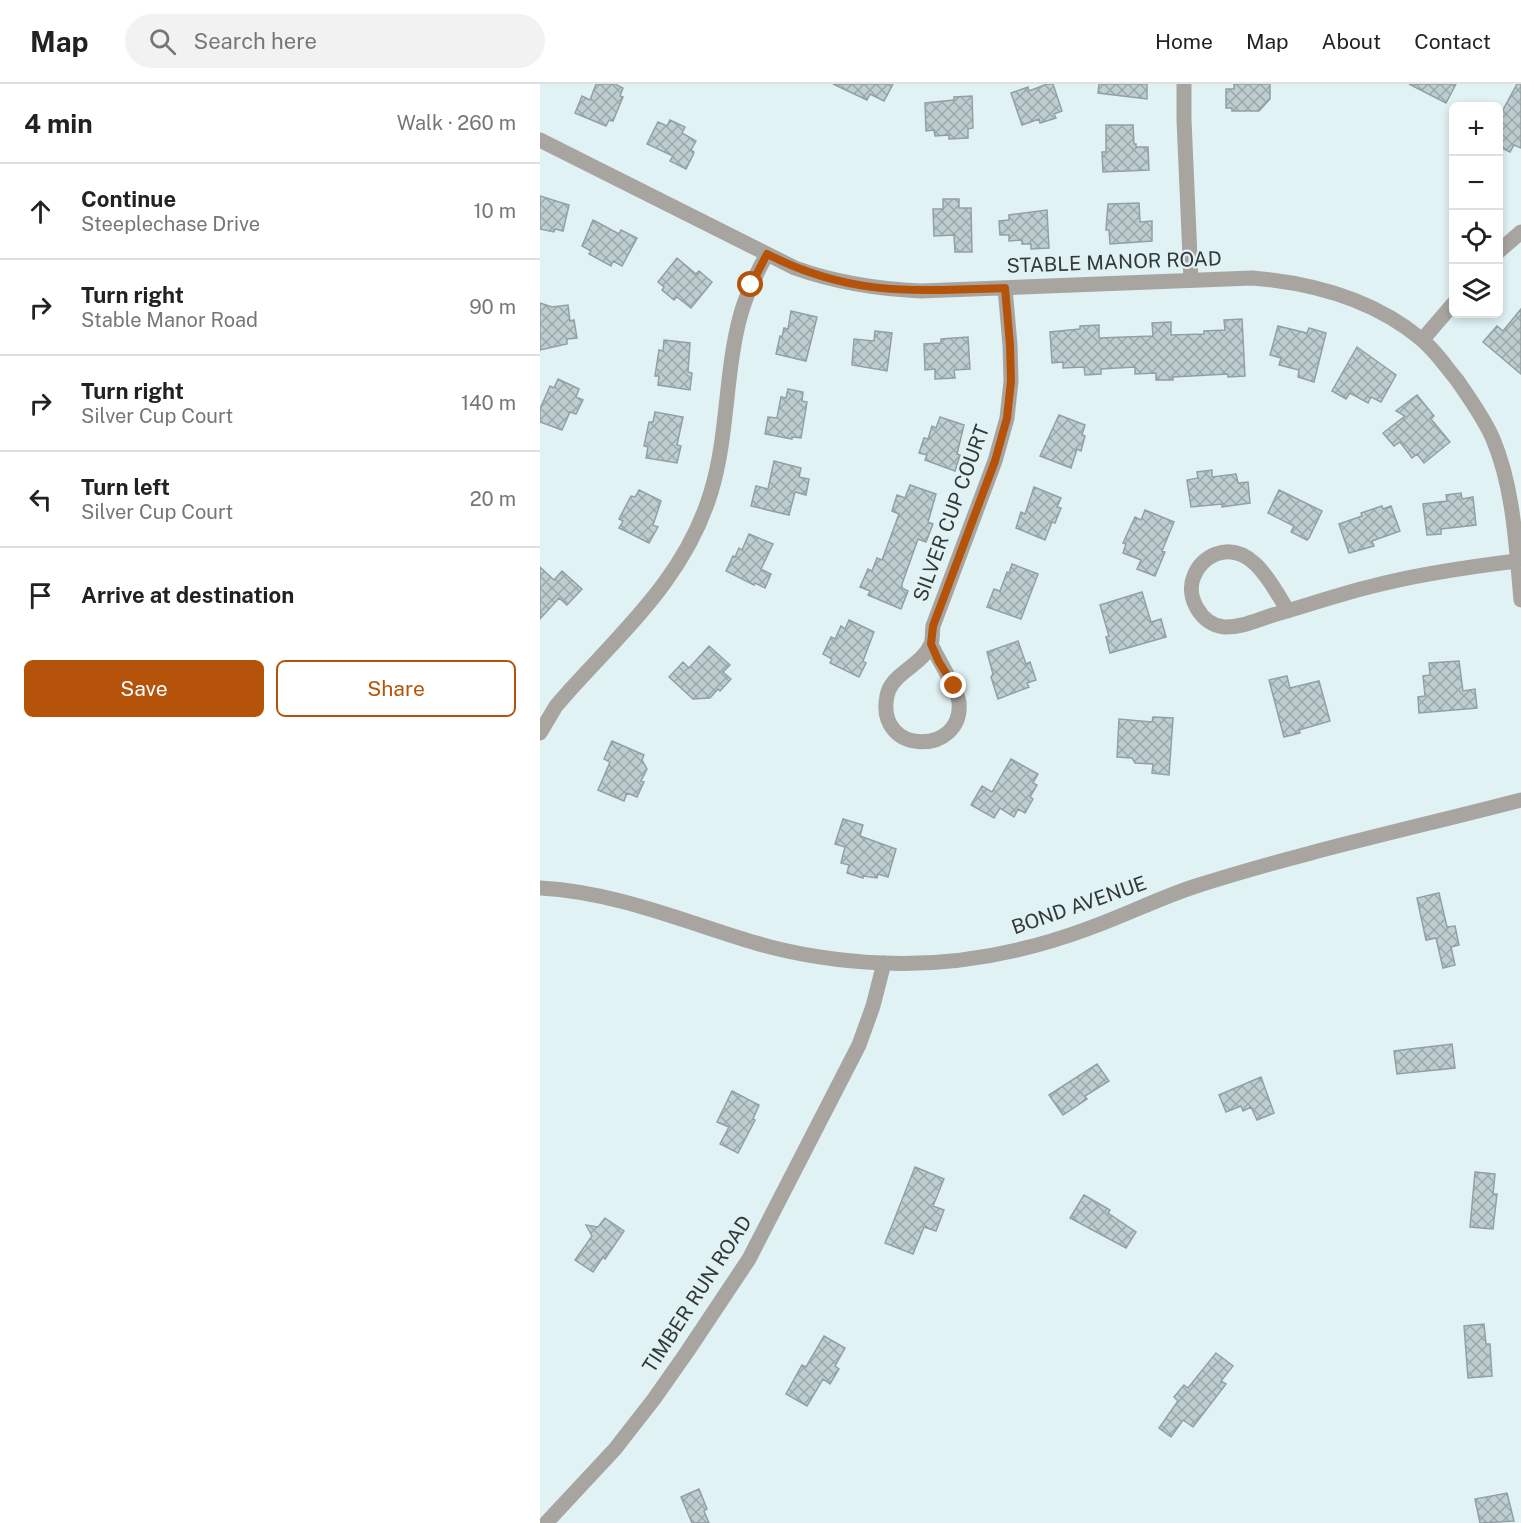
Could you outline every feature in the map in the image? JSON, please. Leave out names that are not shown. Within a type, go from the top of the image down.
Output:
[{"type":"street","points":[[1184,84],[1191,280]]},
{"type":"street","name":"STABLE MANOR ROAD","points":[[540,140],[795,268],[821,277],[866,287],[921,291],[1252,278],[1283,280],[1323,288],[1356,300],[1423,339],[1465,392],[1493,439],[1508,491],[1521,600]]},
{"type":"street","points":[[1503,248],[1521,232]]},
{"type":"street","points":[[540,733],[556,706],[666,584],[692,541],[706,507],[717,468],[740,315],[751,285],[767,254]]},
{"type":"street","name":"SILVER CUP COURT","points":[[931,644],[954,686],[959,703],[958,712],[956,720],[945,735],[928,742],[910,741],[895,731],[890,723],[886,703],[887,695],[896,680],[923,656],[931,644],[933,626],[995,461],[1007,418],[1011,381],[1005,288]]},
{"type":"street","points":[[1423,339],[1449,309]]},
{"type":"street","points":[[1288,611],[1258,566],[1241,554],[1231,552],[1213,555],[1203,562],[1192,578],[1191,587],[1196,609],[1212,623],[1222,627],[1237,626],[1419,574],[1517,561]]},
{"type":"street","name":"BOND AVENUE","points":[[540,888],[583,893],[627,902],[757,944],[796,954],[884,963],[971,959],[1048,942],[1195,886],[1521,800]]},
{"type":"street","name":"TIMBER RUN ROAD","points":[[546,1523],[615,1449],[654,1399],[749,1259],[859,1045],[873,1006],[884,963]]},
{"type":"building","points":[[596,84],[615,84],[623,88],[620,96],[623,97],[613,121],[609,120],[606,126],[575,113],[582,96],[590,100]]},
{"type":"building","points":[[833,84],[893,84],[884,101],[870,94],[867,100]]},
{"type":"building","points":[[1053,84],[1062,111],[1054,114],[1056,118],[1040,123],[1039,119],[1022,125],[1011,93],[1028,87],[1029,91]]},
{"type":"building","points":[[1099,84],[1147,84],[1147,99],[1098,93]]},
{"type":"building","points":[[1234,84],[1270,84],[1270,99],[1259,111],[1232,111],[1232,108],[1226,108],[1226,89],[1234,89]]},
{"type":"building","points":[[1409,84],[1456,84],[1446,103]]},
{"type":"building","points":[[1517,84],[1521,84],[1521,148],[1514,145],[1510,152],[1503,148],[1503,110]]},
{"type":"building","points":[[972,96],[973,128],[968,129],[968,138],[949,139],[949,135],[935,136],[934,130],[926,131],[925,103]]},
{"type":"building","points":[[670,120],[685,127],[682,133],[696,141],[691,150],[694,152],[693,155],[686,169],[670,161],[673,156],[647,144],[658,122],[667,126]]},
{"type":"building","points":[[1106,125],[1133,125],[1136,147],[1148,147],[1149,170],[1103,172],[1102,152],[1106,152]]},
{"type":"building","points":[[540,196],[569,205],[563,231],[540,229]]},
{"type":"building","points":[[943,199],[959,199],[959,208],[971,208],[972,252],[955,252],[954,235],[934,236],[933,209],[943,209]]},
{"type":"building","points":[[1139,203],[1140,222],[1152,221],[1152,241],[1110,244],[1109,230],[1106,230],[1108,204]]},
{"type":"building","points":[[1047,210],[1049,248],[1031,249],[1031,244],[1022,244],[1022,240],[1009,241],[1009,235],[1000,235],[999,221],[1009,220],[1009,215]]},
{"type":"building","points":[[593,220],[619,234],[621,230],[637,238],[622,266],[613,261],[611,266],[589,254],[591,251],[582,246]]},
{"type":"building","points":[[677,258],[696,274],[699,271],[712,282],[691,308],[677,297],[674,300],[662,290],[664,287],[658,282]]},
{"type":"building","points":[[540,303],[552,307],[568,305],[570,321],[574,320],[577,338],[567,339],[567,344],[540,350]]},
{"type":"building","points":[[1521,309],[1521,374],[1483,342],[1497,326],[1503,331]]},
{"type":"building","points":[[791,311],[817,317],[806,361],[776,354],[780,336],[782,337],[784,328],[788,329]]},
{"type":"building","points":[[1242,319],[1245,376],[1228,377],[1228,374],[1156,380],[1156,373],[1135,374],[1135,367],[1101,369],[1101,374],[1085,375],[1084,367],[1063,368],[1063,362],[1052,363],[1050,332],[1099,325],[1099,338],[1153,336],[1152,323],[1171,322],[1171,335],[1204,334],[1204,331],[1225,330],[1224,320]]},
{"type":"building","points":[[1278,326],[1307,333],[1309,328],[1326,333],[1314,382],[1298,377],[1299,370],[1279,365],[1281,358],[1270,355]]},
{"type":"building","points":[[875,331],[892,333],[887,371],[852,365],[854,339],[874,341]]},
{"type":"building","points":[[968,337],[970,369],[954,370],[955,378],[935,379],[935,369],[925,370],[924,344],[941,343],[941,339]]},
{"type":"building","points":[[664,340],[690,343],[688,372],[692,373],[690,390],[658,385],[659,376],[655,376],[659,350],[663,351]]},
{"type":"building","points":[[1357,347],[1396,375],[1381,402],[1371,397],[1368,403],[1350,393],[1346,399],[1332,391]]},
{"type":"building","points":[[558,379],[579,389],[576,397],[583,400],[576,414],[570,412],[562,430],[540,422],[540,409],[550,386],[554,388]]},
{"type":"building","points":[[788,389],[803,392],[802,401],[807,402],[801,438],[792,437],[792,439],[765,434],[768,417],[777,418],[781,397],[786,398]]},
{"type":"building","points":[[1417,395],[1434,416],[1431,419],[1450,442],[1424,463],[1417,454],[1412,458],[1400,442],[1394,446],[1383,433],[1405,416],[1396,411]]},
{"type":"building","points":[[655,412],[683,417],[677,445],[681,446],[677,463],[646,458],[648,447],[644,446],[649,422],[653,422]]},
{"type":"building","points":[[1059,415],[1085,425],[1081,451],[1077,449],[1071,468],[1040,456]]},
{"type":"building","points":[[940,417],[964,425],[957,454],[960,455],[955,471],[925,460],[927,455],[919,453],[924,438],[928,439],[932,426],[936,428]]},
{"type":"building","points":[[774,461],[801,468],[799,477],[809,479],[806,495],[795,492],[789,515],[751,506],[756,486],[768,489]]},
{"type":"building","points":[[1212,470],[1212,477],[1236,474],[1238,483],[1248,482],[1250,503],[1222,507],[1222,504],[1191,507],[1187,480],[1198,478],[1197,472]]},
{"type":"building","points":[[910,485],[936,494],[928,522],[933,524],[926,542],[918,539],[902,584],[902,588],[908,591],[901,609],[868,595],[870,591],[860,587],[868,569],[872,571],[877,558],[882,560],[899,514],[892,511],[897,495],[905,498]]},
{"type":"building","points":[[1034,487],[1061,498],[1057,507],[1061,508],[1045,540],[1016,528],[1021,512],[1025,514]]},
{"type":"building","points":[[639,490],[661,501],[653,525],[658,527],[649,543],[619,528],[623,521],[619,519],[631,496],[635,497]]},
{"type":"building","points":[[1279,490],[1322,511],[1307,540],[1291,532],[1294,526],[1268,513]]},
{"type":"building","points":[[1461,493],[1462,499],[1473,497],[1476,525],[1441,529],[1441,534],[1427,535],[1423,504],[1447,501],[1446,495]]},
{"type":"building","points":[[1382,506],[1383,509],[1391,506],[1400,531],[1372,541],[1374,546],[1349,553],[1339,524]]},
{"type":"building","points":[[1145,510],[1174,522],[1155,576],[1137,569],[1141,560],[1123,553],[1126,544],[1123,543],[1135,517],[1141,520]]},
{"type":"building","points":[[749,534],[773,544],[761,569],[771,574],[765,588],[726,571],[739,548],[742,550]]},
{"type":"building","points":[[1012,564],[1038,574],[1021,619],[987,607],[994,589],[1000,591]]},
{"type":"building","points":[[540,567],[554,580],[562,571],[582,589],[567,605],[559,598],[540,619]]},
{"type":"building","points":[[1142,592],[1151,622],[1161,619],[1166,637],[1110,653],[1106,637],[1109,636],[1100,605]]},
{"type":"building","points":[[849,620],[874,632],[863,661],[866,663],[859,677],[830,663],[832,659],[823,654],[831,637],[835,639],[841,626],[845,629]]},
{"type":"building","points":[[1018,641],[1026,664],[1030,662],[1036,680],[1027,683],[1029,687],[998,699],[991,677],[993,674],[987,652]]},
{"type":"building","points":[[709,646],[730,665],[723,672],[731,679],[710,698],[693,699],[669,677],[683,662],[689,668]]},
{"type":"building","points":[[1459,661],[1463,691],[1475,689],[1477,708],[1419,713],[1418,697],[1425,696],[1423,676],[1430,675],[1429,663]]},
{"type":"building","points":[[1287,676],[1290,688],[1319,681],[1330,721],[1284,737],[1269,680]]},
{"type":"building","points":[[1153,717],[1173,718],[1169,775],[1152,773],[1153,764],[1135,763],[1132,758],[1117,757],[1119,719],[1152,722]]},
{"type":"building","points":[[612,741],[644,755],[642,760],[647,769],[637,797],[627,793],[624,801],[598,790],[610,762],[604,759]]},
{"type":"building","points":[[1011,759],[1038,774],[1033,783],[1037,785],[1030,797],[1033,799],[1025,813],[1018,809],[1014,817],[1000,808],[994,818],[971,805],[982,786],[992,792]]},
{"type":"building","points":[[843,819],[863,825],[860,836],[896,849],[888,877],[878,874],[877,878],[863,876],[863,878],[847,873],[849,865],[841,863],[845,847],[835,844]]},
{"type":"building","points":[[1439,893],[1447,927],[1455,926],[1459,945],[1451,947],[1455,965],[1443,968],[1436,938],[1426,940],[1417,898]]},
{"type":"building","points":[[1452,1044],[1455,1068],[1397,1074],[1394,1051]]},
{"type":"building","points":[[1097,1064],[1109,1081],[1085,1096],[1087,1099],[1063,1115],[1049,1095]]},
{"type":"building","points":[[1261,1077],[1274,1113],[1257,1120],[1251,1107],[1243,1111],[1241,1106],[1226,1112],[1219,1095]]},
{"type":"building","points":[[732,1091],[759,1105],[753,1119],[755,1120],[738,1153],[720,1144],[729,1127],[717,1122]]},
{"type":"building","points":[[915,1167],[944,1179],[933,1206],[944,1210],[936,1231],[924,1227],[913,1254],[885,1243]]},
{"type":"building","points":[[1475,1172],[1495,1174],[1493,1194],[1497,1194],[1493,1229],[1470,1227]]},
{"type":"building","points":[[1084,1195],[1110,1210],[1108,1213],[1136,1232],[1126,1248],[1070,1218]]},
{"type":"building","points":[[605,1218],[624,1231],[593,1272],[575,1260],[592,1236],[586,1225],[598,1227]]},
{"type":"building","points":[[1484,1324],[1486,1344],[1490,1344],[1492,1376],[1468,1378],[1464,1326]]},
{"type":"building","points":[[824,1336],[845,1348],[835,1366],[839,1369],[830,1384],[823,1379],[807,1406],[786,1394],[802,1365],[806,1367]]},
{"type":"building","points":[[1216,1353],[1233,1366],[1221,1381],[1226,1384],[1193,1427],[1183,1420],[1171,1437],[1159,1428],[1178,1401],[1174,1397],[1184,1385],[1188,1388]]},
{"type":"building","points":[[699,1489],[707,1509],[704,1511],[709,1523],[692,1523],[681,1497]]},
{"type":"building","points":[[1507,1493],[1514,1521],[1480,1523],[1475,1499]]},
{"type":"route","points":[[751,285],[767,254],[795,268],[821,277],[885,290],[1005,288],[1011,381],[1007,418],[995,461],[933,626],[931,644],[954,686]]}]
